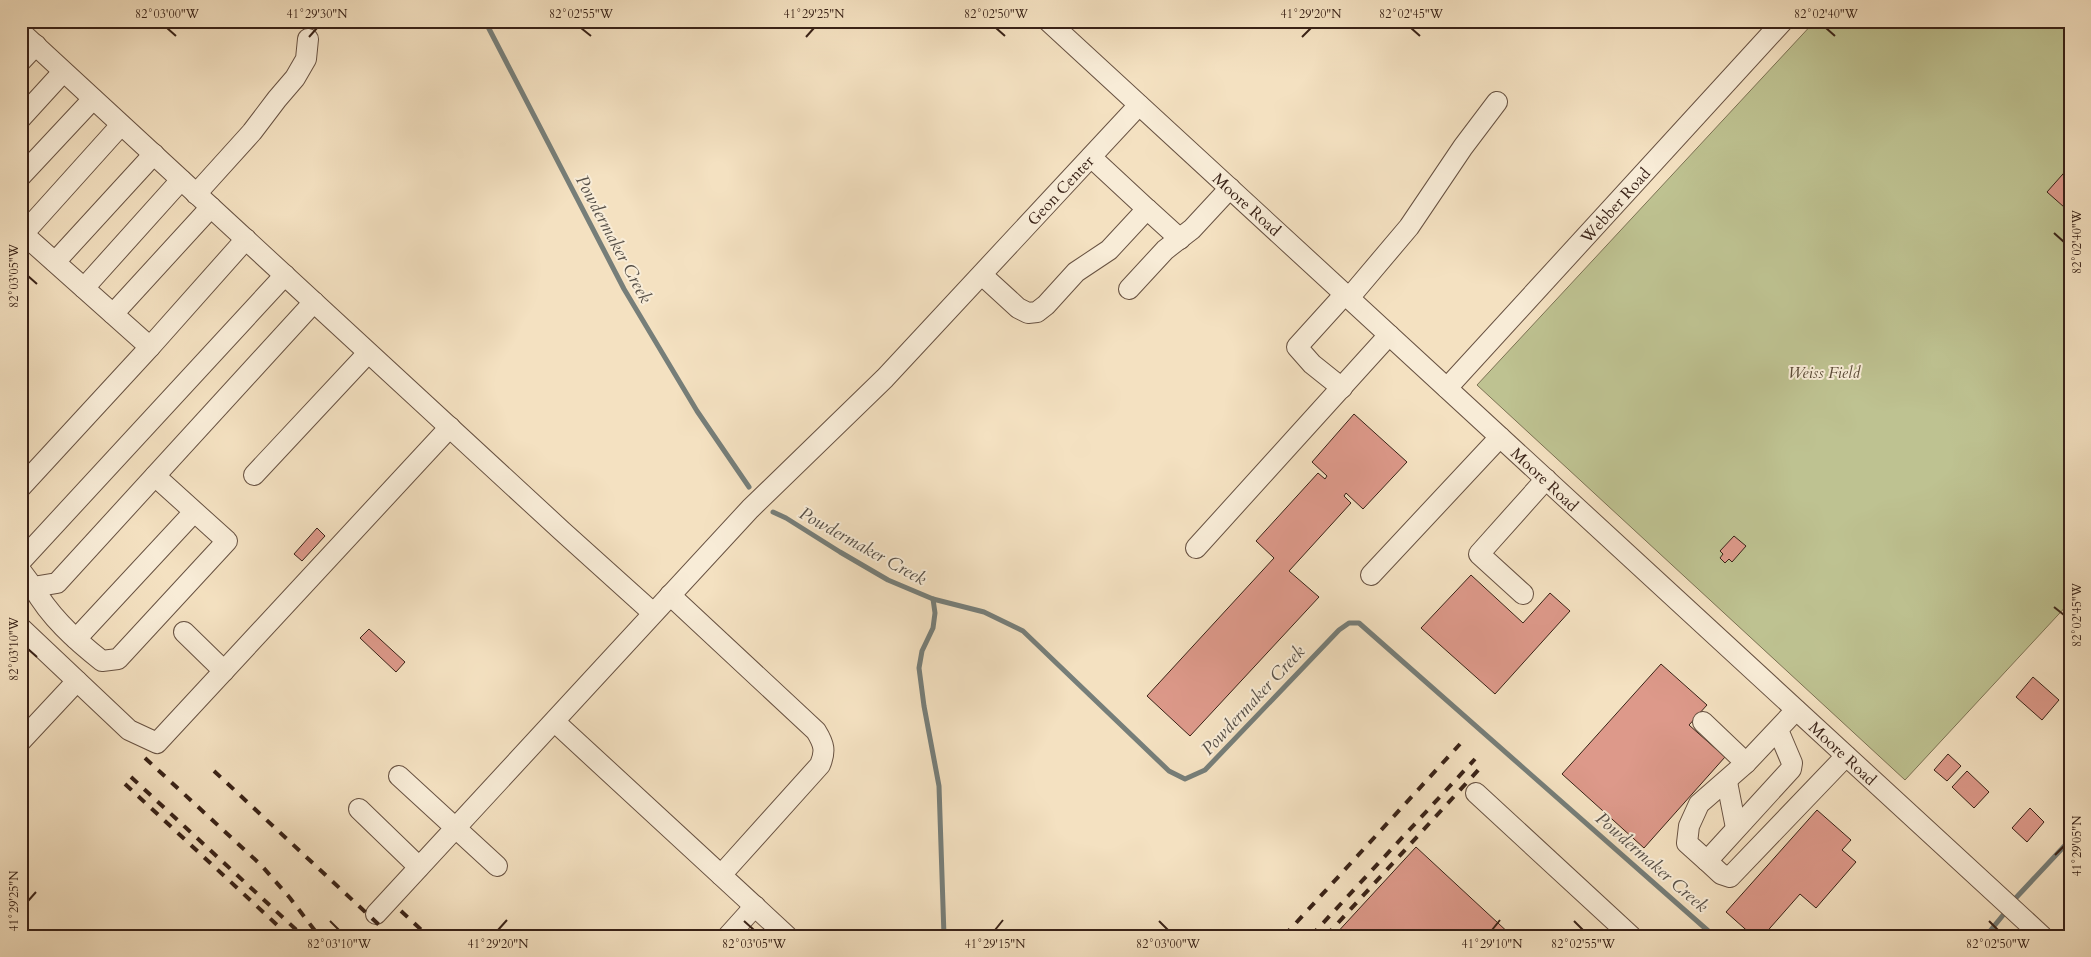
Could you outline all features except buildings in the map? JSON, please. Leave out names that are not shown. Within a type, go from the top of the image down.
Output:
[{"type":"street","name":"Moore Road","points":[[1048,21],[2042,936]]},
{"type":"street","name":"Webber Road","points":[[1447,388],[1783,21]]},
{"type":"street","points":[[21,61],[29,39],[652,613]]},
{"type":"street","points":[[113,314],[196,194],[252,132],[277,98],[295,78],[306,59],[308,39]]},
{"type":"street","points":[[21,118],[63,72]]},
{"type":"street","points":[[21,176],[92,99]]},
{"type":"street","points":[[1342,388],[1312,364],[1297,347],[1347,296],[1409,227],[1463,147],[1497,102]]},
{"type":"street","name":"Geon Center","points":[[376,914],[555,722],[652,613],[770,489],[867,396],[1139,105]]},
{"type":"street","points":[[121,125],[22,233],[150,347]]},
{"type":"street","points":[[55,262],[154,154]]},
{"type":"street","points":[[1091,157],[1180,239]]},
{"type":"street","points":[[1130,289],[1165,250],[1192,229],[1230,188]]},
{"type":"street","points":[[84,288],[196,194]]},
{"type":"street","points":[[982,275],[1018,308],[1028,313],[1037,312],[1046,305],[1076,272],[1109,250],[1147,209]]},
{"type":"street","points":[[21,487],[246,239]]},
{"type":"street","points":[[21,561],[284,274]]},
{"type":"street","points":[[27,579],[57,583],[314,302]]},
{"type":"street","points":[[1196,548],[1390,335]]},
{"type":"street","points":[[254,475],[368,353]]},
{"type":"street","points":[[21,628],[129,730],[157,743],[450,427]]},
{"type":"street","points":[[1371,575],[1500,437]]},
{"type":"street","points":[[27,579],[43,604],[76,639],[102,662],[118,659],[227,542],[155,476]]},
{"type":"street","points":[[1523,594],[1479,554],[1546,479]]},
{"type":"street","points":[[76,639],[194,512]]},
{"type":"street","points":[[670,595],[816,731],[823,743],[824,754],[820,765],[721,875]]},
{"type":"street","points":[[184,632],[224,670]]},
{"type":"street","points":[[21,741],[77,681]]},
{"type":"street","points":[[1796,710],[1727,782],[1699,804],[1689,826],[1687,843],[1721,874],[1730,877],[1846,756]]},
{"type":"street","points":[[555,722],[787,936]]},
{"type":"street","points":[[1703,722],[1746,763]]},
{"type":"street","points":[[1707,861],[1790,769],[1792,763],[1778,730]]},
{"type":"street","points":[[399,776],[497,866]]},
{"type":"street","points":[[1727,782],[1736,828]]},
{"type":"street","points":[[1476,793],[1631,936]]},
{"type":"street","points":[[360,809],[419,867]]},
{"type":"street","points":[[728,936],[755,906]]},
{"type":"green space","name":"Weiss Field","points":[[1815,21],[2070,21],[2070,602],[1905,780],[1477,385]]},
{"type":"waterway","name":"Powdermaker Creek","points":[[485,21],[624,289],[697,411],[749,487]]},
{"type":"waterway","name":"Powdermaker Creek","points":[[773,512],[888,580],[933,599],[984,612],[1023,631],[1169,771],[1185,779],[1205,770],[1339,630],[1349,623],[1359,623],[1714,936]]},
{"type":"waterway","points":[[933,599],[935,613],[933,628],[922,651],[919,668],[939,786],[944,936]]},
{"type":"waterway","name":"Powdermaker Creek","points":[[2012,902],[2070,840]]},
{"type":"waterway","name":"Powdermaker Creek","points":[[1986,936],[2008,909]]},
{"type":"railway","points":[[1284,936],[1460,744]]},
{"type":"railway","points":[[145,758],[261,865],[290,898],[319,936]]},
{"type":"railway","points":[[1311,936],[1475,759]]},
{"type":"railway","points":[[1326,936],[1482,766]]},
{"type":"railway","points":[[214,771],[391,936]]},
{"type":"railway","points":[[131,777],[303,936]]},
{"type":"railway","points":[[125,784],[289,936]]},
{"type":"railway","points":[[401,911],[428,936]]}]
